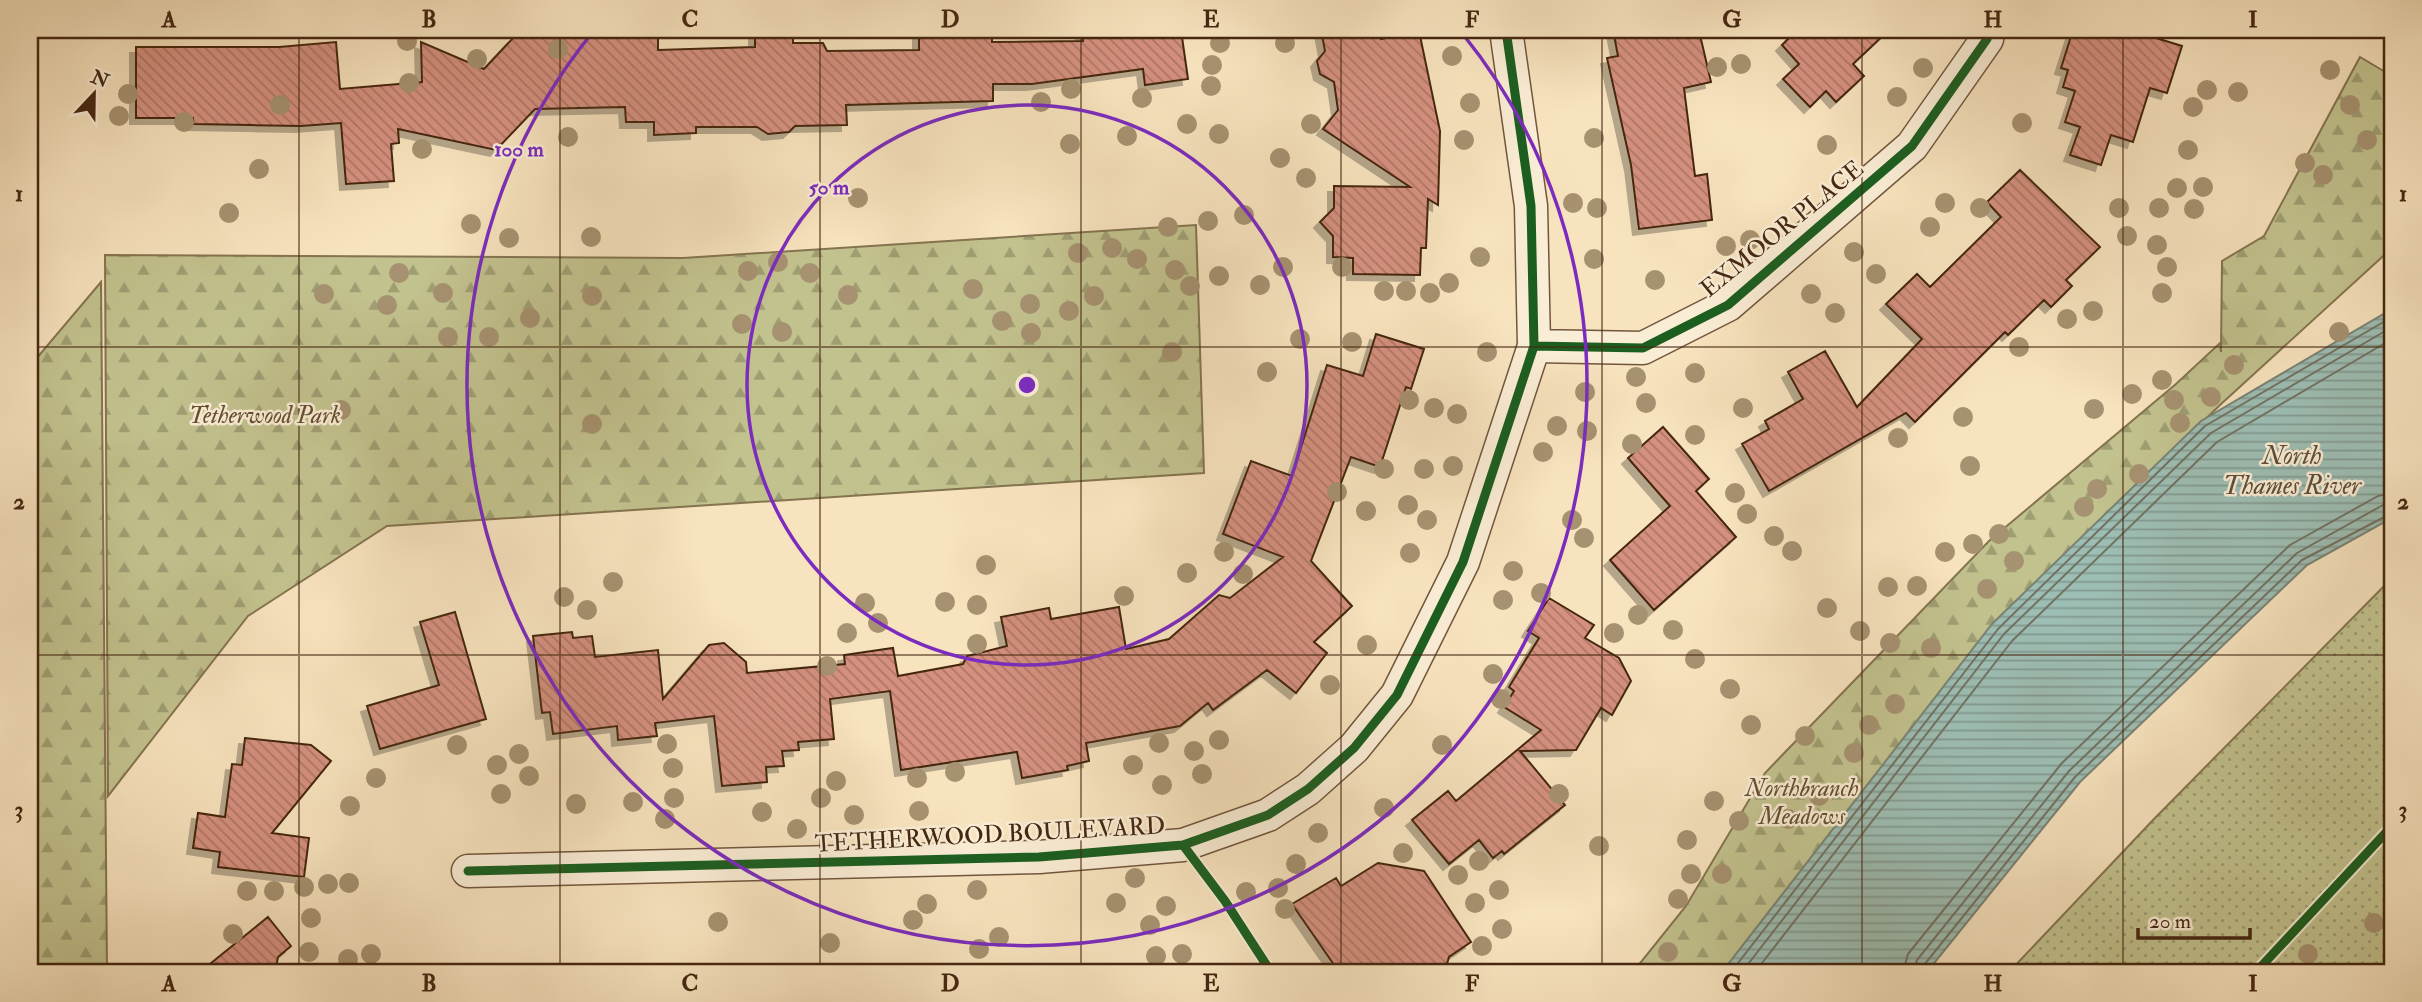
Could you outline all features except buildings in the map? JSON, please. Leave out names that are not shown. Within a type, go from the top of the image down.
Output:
[{"type":"street","name":"TETHERWOOD BOULEVARD","points":[[468,871],[1038,857],[1183,845],[1268,815],[1308,789],[1354,748],[1397,695],[1463,562],[1534,346],[1531,206],[1506,30]]},
{"type":"street","name":"EXMOOR PLACE","points":[[1534,346],[1643,348],[1728,305],[1912,146],[1987,39],[1989,30]]},
{"type":"green space","name":"Northbranch Meadows","points":[[2360,57],[2392,76],[2392,248],[2220,405],[2011,607],[1728,972],[1633,972],[1686,906],[1765,773],[1989,541],[2176,384],[2220,343],[2221,352],[2222,261],[2264,236]]},
{"type":"green space","name":"Tetherwood Park","points":[[1196,225],[1204,473],[387,526],[248,616],[108,796],[105,255],[683,258]]},
{"type":"green space","points":[[101,282],[107,972],[30,972],[30,366]]},
{"type":"green space","points":[[2392,578],[2392,972],[2009,972],[2154,819]]},
{"type":"water","name":"North Thames River","points":[[2392,309],[2392,518],[2307,565],[2080,782],[1927,972],[1722,972],[1992,624],[2201,421]]},
{"type":"cycle path","points":[[468,871],[1039,857],[1183,845],[1268,815],[1308,789],[1354,748],[1397,695],[1463,562],[1534,346],[1531,206],[1506,30]]},
{"type":"cycle path","points":[[1534,346],[1643,348],[1728,305],[1912,146],[1987,39],[1989,30]]},
{"type":"cycle path","points":[[2256,972],[2392,826]]},
{"type":"cycle path","points":[[1183,845],[1225,901],[1271,972]]}]
